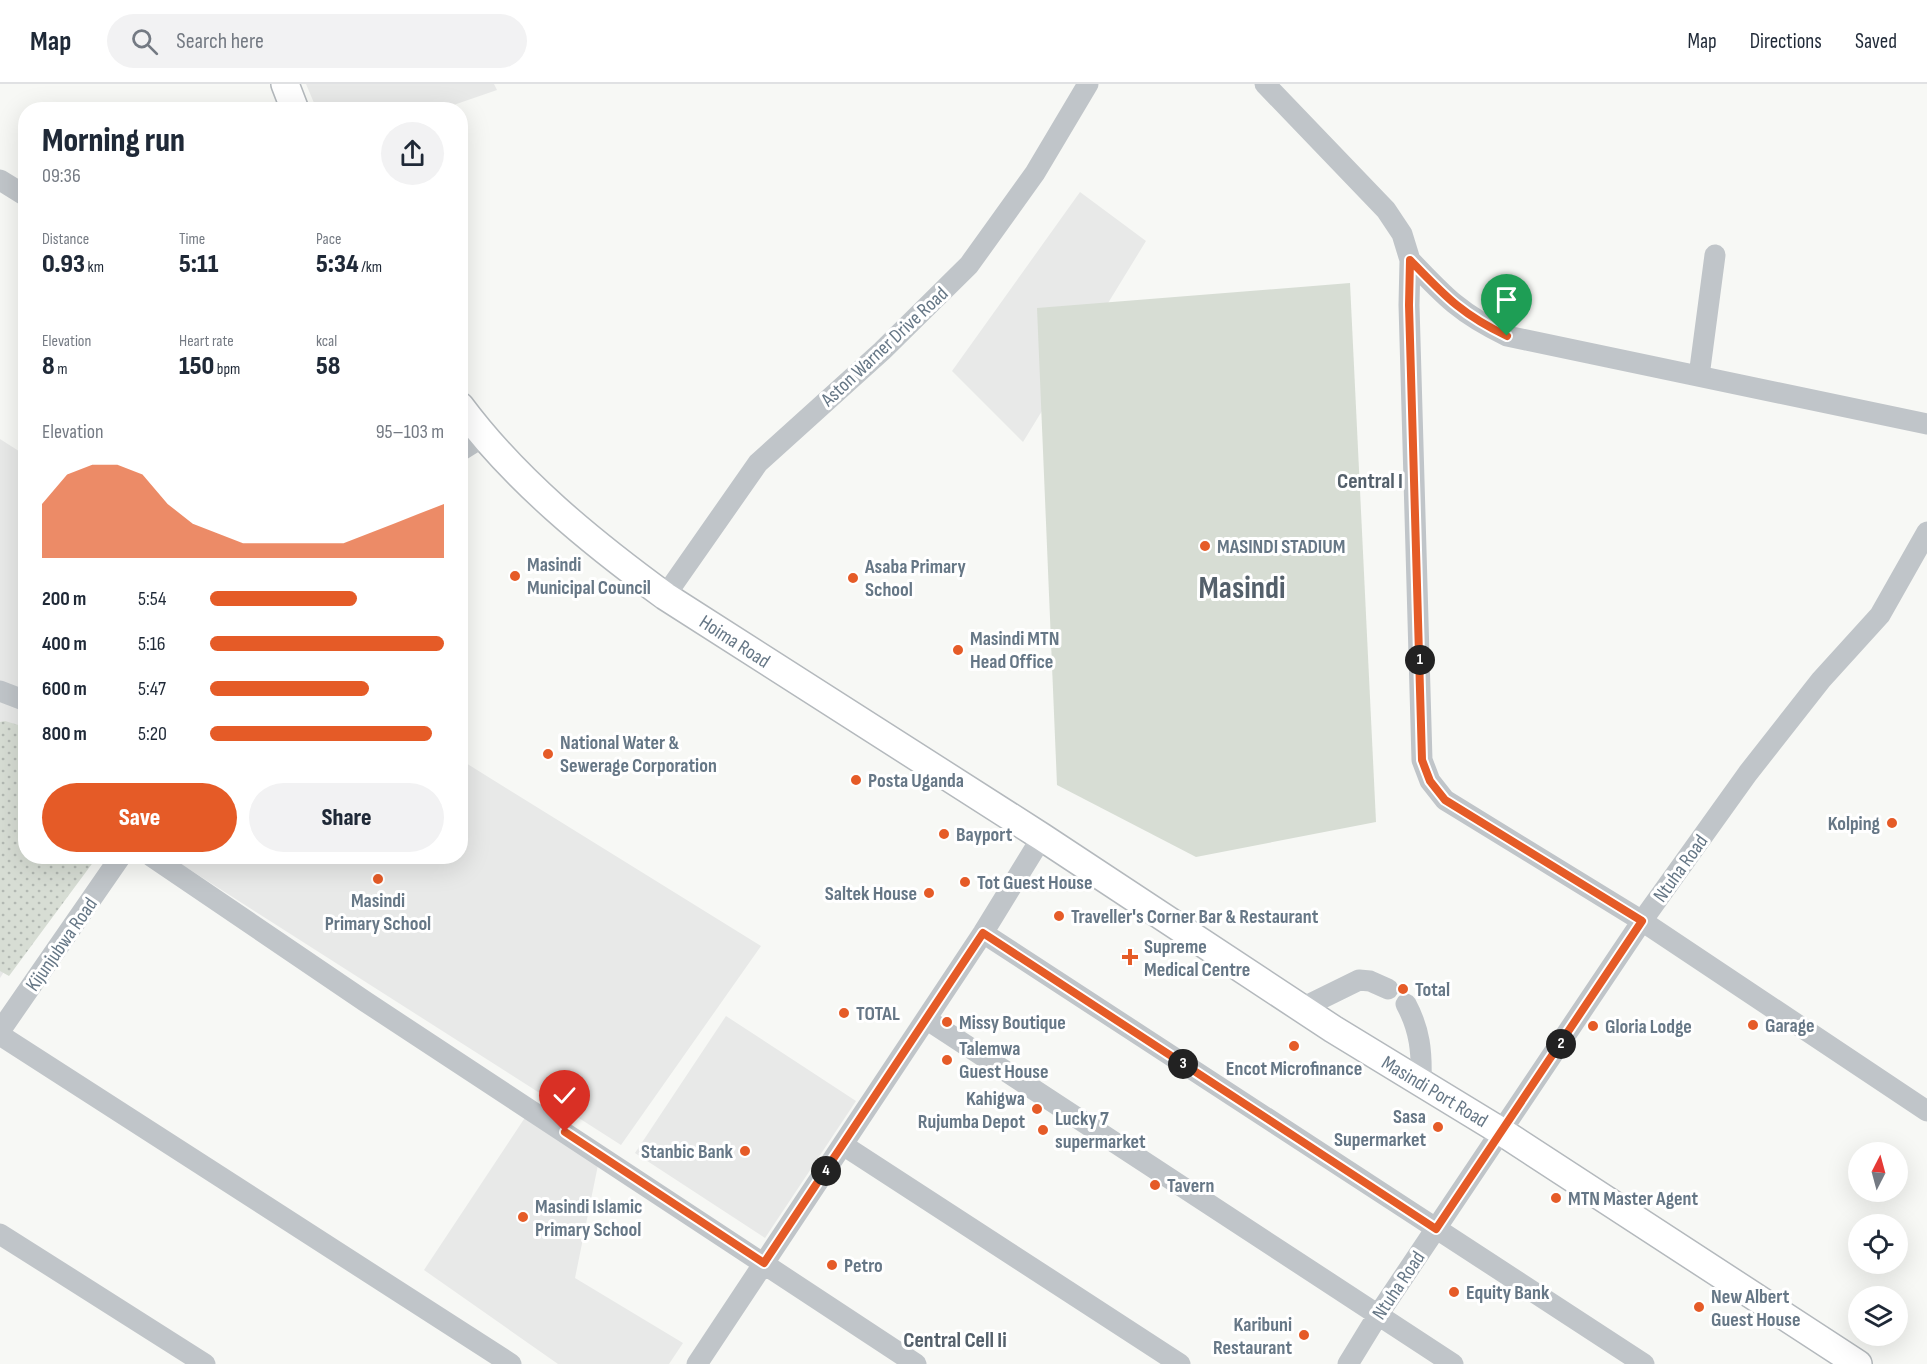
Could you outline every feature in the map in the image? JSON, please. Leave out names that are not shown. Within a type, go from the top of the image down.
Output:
[{"type":"main road","points":[[285,84],[292,102]]},
{"type":"main road","name":"Hoima Road","points":[[468,416],[484,436],[552,504],[617,561],[665,596],[1042,837]]},
{"type":"main road","name":"Masindi Port Road","points":[[1042,837],[1302,1008],[1502,1132],[1858,1364]]},
{"type":"street","name":"Aston Warner Drive Road","points":[[665,596],[758,463],[882,351],[969,265],[1035,172],[1088,84]]},
{"type":"street","points":[[1265,84],[1386,210],[1402,234],[1410,260],[1409,305],[1422,760],[1430,781],[1445,800],[1642,921],[1927,1111]]},
{"type":"street","points":[[0,180],[18,191]]},
{"type":"street","points":[[1699,376],[1715,255]]},
{"type":"street","points":[[1410,260],[1454,306],[1478,322],[1507,336],[1927,424]]},
{"type":"street","points":[[468,446],[484,436]]},
{"type":"street","name":"Ntuha Road","points":[[1348,1364],[1378,1315],[1642,921],[1755,764],[1821,680],[1880,615],[1927,532]]},
{"type":"street","points":[[0,692],[18,699]]},
{"type":"street","points":[[697,1364],[983,933],[1042,837]]},
{"type":"street","name":"Kijunjubwa Road","points":[[0,1033],[116,864]]},
{"type":"street","points":[[163,864],[366,1002],[916,1364]]},
{"type":"street","points":[[983,933],[1644,1364]]},
{"type":"street","points":[[1302,1008],[1359,980],[1370,981],[1388,989]]},
{"type":"street","points":[[1406,1004],[1417,1023],[1422,1050],[1421,1081]]},
{"type":"street","points":[[926,1018],[1452,1364]]},
{"type":"street","points":[[0,1033],[511,1364]]},
{"type":"street","points":[[843,1145],[1180,1364]]},
{"type":"street","points":[[0,1234],[205,1364]]},
{"type":"shaded area","points":[[306,84],[494,84],[497,90],[462,102],[314,102]]},
{"type":"shaded area","points":[[1080,192],[1146,241],[1023,442],[952,371]]},
{"type":"shaded area","name":"MASINDI STADIUM","points":[[1350,283],[1376,822],[1196,857],[1057,785],[1037,308]]},
{"type":"shaded area","points":[[0,439],[18,451],[18,864],[73,864],[0,978]]},
{"type":"shaded area","points":[[0,722],[18,725],[18,864],[92,864],[9,976],[0,971]]},
{"type":"shaded area","points":[[468,764],[761,946],[621,1145],[181,864],[468,864]]},
{"type":"shaded area","points":[[726,1016],[856,1101],[765,1238],[635,1153]]},
{"type":"shaded area","name":"Masindi Islamic Primary School","points":[[526,1116],[598,1165],[575,1278],[683,1343],[669,1364],[558,1364],[424,1270]]},
{"type":"place","name":"MASINDI STADIUM","points":[[1205,546]]},
{"type":"place","name":"Masindi Municipal Council","points":[[515,576]]},
{"type":"place","name":"Asaba Primary School","points":[[853,578]]},
{"type":"place","name":"Masindi MTN Head Office","points":[[958,650]]},
{"type":"place","name":"National Water & Sewerage Corporation","points":[[548,754]]},
{"type":"place","name":"Posta Uganda","points":[[856,780]]},
{"type":"place","name":"Kolping","points":[[1892,823]]},
{"type":"place","name":"Bayport","points":[[944,834]]},
{"type":"place","name":"Masindi Primary School","points":[[378,879]]},
{"type":"place","name":"Tot Guest House","points":[[965,882]]},
{"type":"place","name":"Saltek House","points":[[929,893]]},
{"type":"place","name":"Traveller's Corner Bar & Restaurant","points":[[1059,916]]},
{"type":"place","name":"Supreme Medical Centre","points":[[1130,957]]},
{"type":"place","name":"Total","points":[[1403,989]]},
{"type":"place","name":"TOTAL","points":[[844,1013]]},
{"type":"place","name":"Missy Boutique","points":[[947,1022]]},
{"type":"place","name":"Garage","points":[[1753,1025]]},
{"type":"place","name":"Gloria Lodge","points":[[1593,1026]]},
{"type":"place","name":"Encot Microfinance","points":[[1294,1046]]},
{"type":"place","name":"Talemwa Guest House","points":[[947,1060]]},
{"type":"place","name":"Kahigwa Rujumba Depot","points":[[1037,1109]]},
{"type":"place","name":"Sasa Supermarket","points":[[1438,1127]]},
{"type":"place","name":"Lucky 7 supermarket","points":[[1043,1130]]},
{"type":"place","name":"Stanbic Bank","points":[[745,1151]]},
{"type":"place","name":"Tavern","points":[[1155,1185]]},
{"type":"place","name":"MTN Master Agent","points":[[1556,1198]]},
{"type":"place","name":"Masindi Islamic Primary School","points":[[523,1217]]},
{"type":"place","name":"Petro","points":[[832,1265]]},
{"type":"place","name":"Equity Bank","points":[[1454,1292]]},
{"type":"place","name":"New Albert Guest House","points":[[1699,1307]]},
{"type":"place","name":"Karibuni Restaurant","points":[[1304,1335]]},
{"type":"district","name":"Central I","points":[[1370,480]]},
{"type":"district","name":"Masindi","points":[[1242,587]]},
{"type":"district","name":"Central Cell Ii","points":[[955,1339]]},
{"type":"route","points":[[565,1132],[764,1263],[983,933],[1436,1229],[1642,921],[1445,800],[1430,781],[1422,760],[1409,305],[1410,260],[1454,306],[1478,322],[1507,336]]}]
